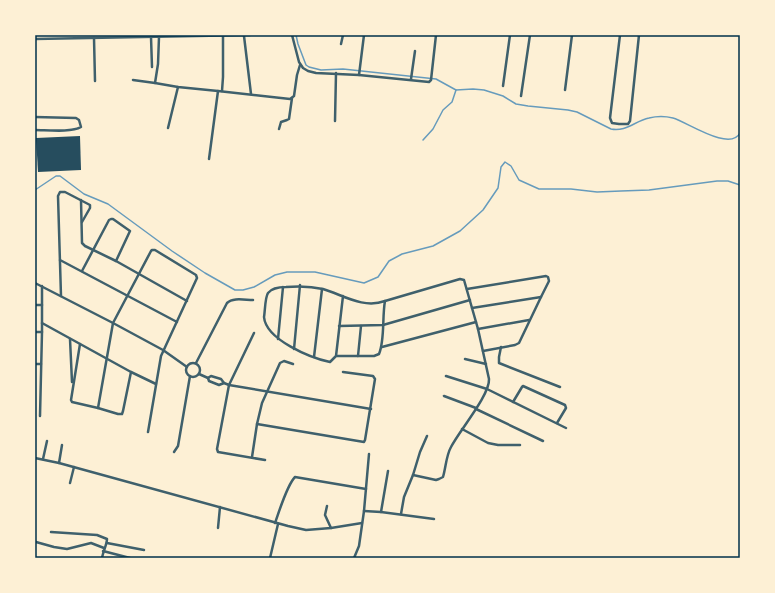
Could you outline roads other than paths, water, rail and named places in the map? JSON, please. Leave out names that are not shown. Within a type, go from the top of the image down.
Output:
[{"type":"street","points":[[38,35],[36,39],[131,36],[159,37],[250,35]]},
{"type":"street","points":[[280,129],[281,122],[288,120],[289,118],[300,65],[292,35]]},
{"type":"street","points":[[341,44],[343,35]]},
{"type":"street","points":[[359,72],[364,35]]},
{"type":"street","points":[[300,65],[311,72],[359,72],[411,78],[429,82],[431,78],[436,35]]},
{"type":"street","points":[[503,86],[510,35]]},
{"type":"street","points":[[521,96],[530,35]]},
{"type":"street","points":[[565,90],[572,35]]},
{"type":"street","points":[[620,35],[610,118],[612,123],[625,125],[630,121],[639,35]]},
{"type":"street","points":[[209,159],[223,77],[225,36]]},
{"type":"street","points":[[244,36],[251,94]]},
{"type":"street","points":[[151,37],[152,67]]},
{"type":"street","points":[[155,83],[158,64],[159,37]]},
{"type":"street","points":[[94,38],[95,81]]},
{"type":"street","points":[[411,78],[415,51]]},
{"type":"street","points":[[335,121],[336,73]]},
{"type":"street","points":[[133,80],[178,87],[287,99],[292,98]]},
{"type":"street","points":[[168,128],[178,87]]},
{"type":"street","points":[[35,117],[76,118],[79,120],[80,127],[70,130],[35,130]]},
{"type":"street","points":[[61,296],[60,192],[65,192],[89,205],[90,207],[82,223]]},
{"type":"street","points":[[81,200],[82,243],[84,246],[116,261],[187,301]]},
{"type":"street","points":[[82,271],[109,220],[112,219],[130,231],[116,261]]},
{"type":"street","points":[[98,408],[112,323],[151,251],[154,250],[196,276],[196,278],[187,301],[163,350],[148,432]]},
{"type":"street","points":[[60,259],[177,322]]},
{"type":"street","points":[[467,289],[547,276],[549,277],[549,281],[519,343],[483,351]]},
{"type":"street","points":[[343,296],[336,356],[331,362],[294,349],[278,338],[267,326],[264,317],[267,294],[283,287],[300,286],[322,289],[343,296],[364,304],[374,304],[461,279],[464,280],[478,329],[489,378],[489,385],[450,449],[442,478],[436,480],[413,474]]},
{"type":"street","points":[[35,283],[163,350],[187,367]]},
{"type":"street","points":[[40,416],[42,286]]},
{"type":"street","points":[[294,349],[300,286]]},
{"type":"street","points":[[278,338],[283,287]]},
{"type":"street","points":[[314,357],[322,289]]},
{"type":"street","points":[[472,308],[541,297]]},
{"type":"street","points":[[196,363],[227,303],[233,300],[253,300]]},
{"type":"street","points":[[339,326],[383,325],[470,300]]},
{"type":"street","points":[[336,356],[380,354],[382,347],[385,302]]},
{"type":"street","points":[[35,305],[42,305]]},
{"type":"street","points":[[478,329],[530,320]]},
{"type":"street","points":[[382,347],[476,322]]},
{"type":"street","points":[[42,323],[131,372],[156,384]]},
{"type":"street","points":[[358,356],[361,326]]},
{"type":"street","points":[[35,332],[42,332]]},
{"type":"street","points":[[254,333],[229,385],[217,450],[218,452],[265,460]]},
{"type":"street","points":[[70,338],[73,386]]},
{"type":"street","points":[[80,344],[72,401],[122,414],[131,372]]},
{"type":"street","points":[[501,347],[499,363],[560,387]]},
{"type":"street","points":[[465,359],[486,364]]},
{"type":"street","points":[[252,458],[257,424],[266,392],[280,363],[284,361],[293,364]]},
{"type":"street","points":[[174,452],[178,446],[190,376],[186,370],[191,363],[196,363]]},
{"type":"street","points":[[196,363],[200,368],[199,374]]},
{"type":"street","points":[[35,364],[41,364]]},
{"type":"street","points":[[257,424],[363,442],[365,440],[376,380],[373,376],[343,372]]},
{"type":"street","points":[[190,376],[194,377],[199,374]]},
{"type":"street","points":[[199,374],[208,378],[209,381],[219,385],[224,383]]},
{"type":"street","points":[[208,378],[211,376],[221,379],[224,383],[229,385],[371,409]]},
{"type":"street","points":[[446,376],[487,389],[566,428]]},
{"type":"street","points":[[514,402],[524,386],[565,405],[566,408],[557,423]]},
{"type":"street","points":[[444,396],[476,408],[543,441]]},
{"type":"street","points":[[462,429],[488,443],[498,445],[520,445]]},
{"type":"street","points":[[401,514],[404,496],[427,436]]},
{"type":"street","points":[[44,460],[47,441]]},
{"type":"street","points":[[59,463],[62,445]]},
{"type":"street","points":[[354,558],[359,546],[369,454]]},
{"type":"street","points":[[35,458],[74,467],[277,524],[306,530],[362,523]]},
{"type":"street","points":[[70,483],[74,467]]},
{"type":"street","points":[[381,512],[388,471]]},
{"type":"street","points":[[270,558],[285,495],[292,481],[296,477],[366,489]]},
{"type":"street","points":[[326,506],[325,515],[331,528]]},
{"type":"street","points":[[218,528],[220,507]]},
{"type":"street","points":[[364,511],[401,514],[434,519]]},
{"type":"street","points":[[51,532],[97,535],[107,539],[102,558]]},
{"type":"street","points":[[36,542],[62,548],[71,548],[92,543],[130,558]]},
{"type":"street","points":[[106,543],[144,550]]},
{"type":"waterway","points":[[296,35],[306,65],[321,70],[343,69],[436,79],[456,90],[484,90],[503,96],[516,104],[577,112],[616,130],[626,128],[644,119],[661,116],[673,118],[718,138],[735,138],[740,133]]},
{"type":"waterway","points":[[423,140],[433,129],[443,110],[452,102],[456,90]]},
{"type":"waterway","points":[[35,190],[56,176],[60,176],[84,194],[108,204],[172,251],[205,273],[235,290],[243,290],[254,287],[275,275],[287,272],[315,272],[364,283],[378,277],[389,261],[402,254],[433,246],[460,231],[483,210],[498,188],[501,167],[505,162],[511,166],[519,180],[539,189],[571,189],[597,192],[649,190],[717,181],[728,181],[740,185]]}]
